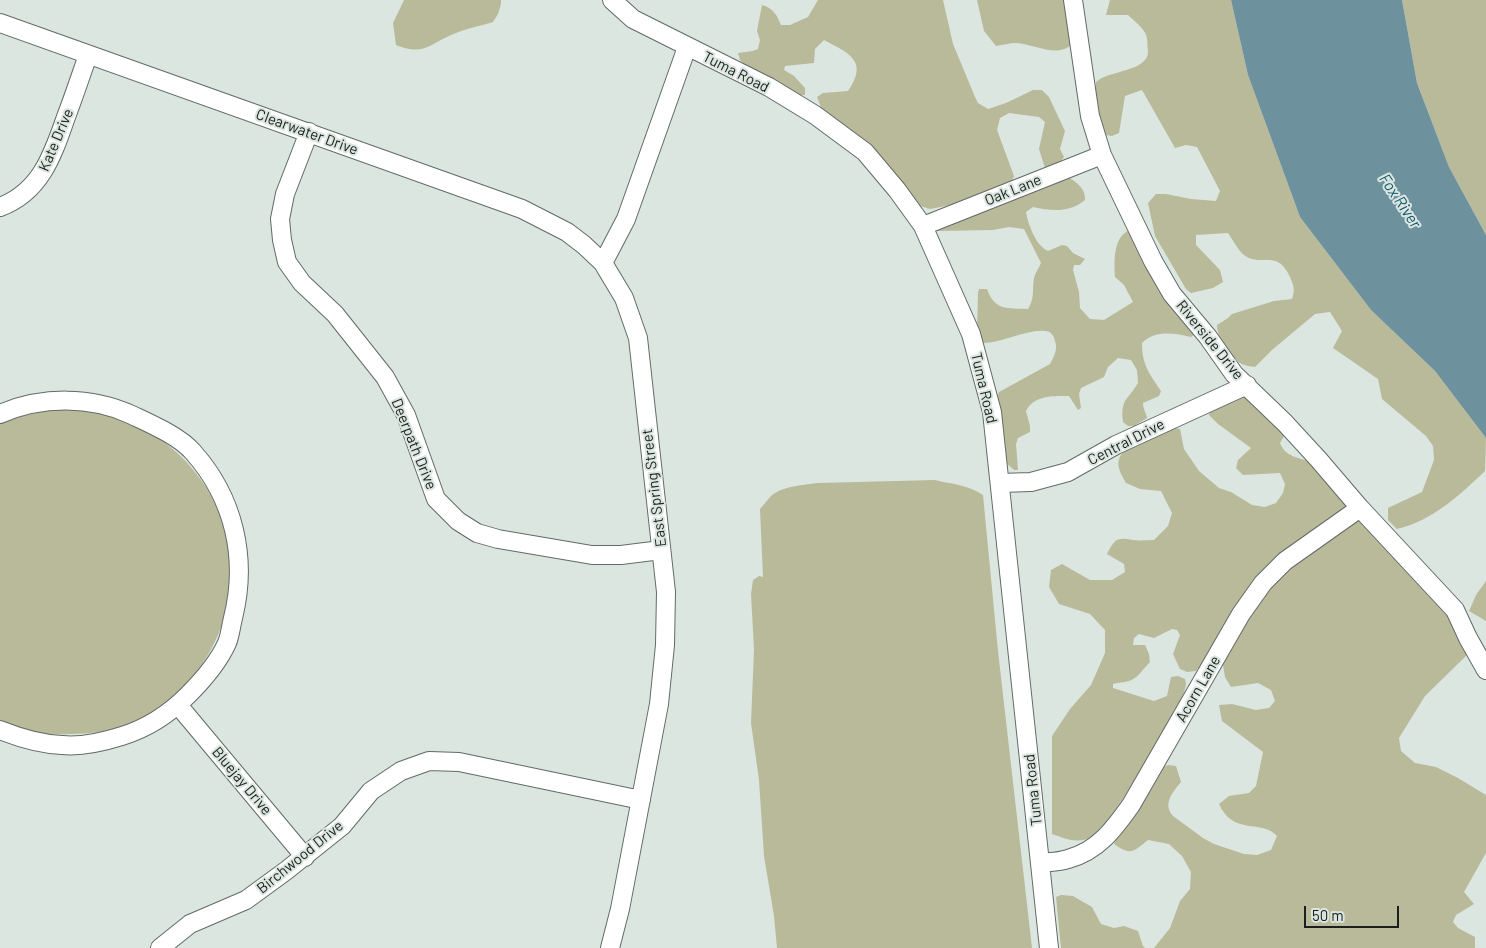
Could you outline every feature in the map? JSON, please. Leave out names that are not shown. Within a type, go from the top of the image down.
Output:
[{"type":"street","name":"Riverside Drive","points":[[1073,0],[1090,116],[1102,155],[1152,260],[1172,294],[1208,337],[1227,366],[1319,460],[1360,508],[1455,610],[1486,670]]},
{"type":"street","name":"Tuma Road","points":[[624,3],[633,18],[817,116],[865,152],[897,190],[923,226],[971,334],[992,412],[1049,948]]},
{"type":"street","name":"Clearwater Drive","points":[[0,23],[522,209],[566,232],[584,245],[603,263]]},
{"type":"street","points":[[603,263],[626,219],[687,47]]},
{"type":"street","name":"Kate Drive","points":[[0,207],[9,204],[32,187],[50,161],[88,55]]},
{"type":"street","name":"Deerpath Drive","points":[[308,132],[285,194],[280,219],[287,262],[302,283],[335,314],[385,377],[406,415],[436,499],[458,521],[477,533],[498,539],[592,555],[621,555],[662,550]]},
{"type":"street","name":"Oak Lane","points":[[923,226],[1102,155]]},
{"type":"street","name":"East Spring Street","points":[[603,263],[624,298],[638,338],[666,592],[664,662],[652,746],[615,934],[610,948]]},
{"type":"street","name":"Central Drive","points":[[1000,483],[1031,482],[1068,472],[1116,445],[1247,385]]},
{"type":"street","points":[[0,414],[16,408],[53,400],[88,402],[126,412],[158,426],[192,451],[226,502],[235,530],[240,567],[237,605],[226,644],[204,680],[164,717],[138,731],[100,743],[63,746],[30,741],[0,730]]},
{"type":"street","name":"Acorn Lane","points":[[1041,863],[1067,860],[1089,850],[1112,832],[1131,804],[1240,614],[1263,583],[1285,561],[1360,508]]},
{"type":"street","name":"Bluejay Drive","points":[[178,705],[305,857]]},
{"type":"street","name":"Birchwood Drive","points":[[160,948],[190,924],[246,900],[305,857],[342,826],[371,791],[401,771],[429,761],[459,762],[640,800]]},
{"type":"green space","points":[[404,0],[501,0],[501,4],[493,22],[456,33],[425,48],[413,49],[396,45],[393,23]]},
{"type":"green space","points":[[818,0],[943,0],[953,44],[978,103],[988,109],[1033,90],[1042,90],[1049,97],[1065,131],[1060,149],[1064,157],[1059,164],[1045,168],[1039,149],[1045,122],[1039,117],[1009,113],[1000,118],[997,130],[1014,176],[1011,184],[962,203],[930,209],[920,206],[912,200],[849,130],[837,119],[822,110],[817,97],[823,93],[848,91],[854,81],[857,72],[856,65],[848,54],[824,40],[815,49],[814,63],[785,66],[784,70],[794,76],[805,88],[805,95],[793,95],[749,69],[740,60],[738,53],[758,49],[760,40],[757,31],[762,5],[774,12],[781,25],[790,25],[808,17]]},
{"type":"green space","points":[[977,0],[1067,0],[1071,45],[1059,50],[1016,43],[996,46],[984,31]]},
{"type":"green space","points":[[1110,0],[1231,0],[1248,75],[1300,217],[1371,310],[1435,371],[1486,438],[1485,471],[1445,506],[1422,520],[1397,529],[1388,520],[1388,508],[1422,492],[1434,460],[1433,446],[1426,436],[1382,399],[1378,379],[1333,348],[1342,331],[1330,312],[1315,314],[1255,367],[1238,362],[1229,353],[1217,330],[1217,325],[1232,314],[1274,301],[1292,299],[1294,290],[1290,277],[1280,263],[1257,260],[1244,255],[1228,233],[1196,235],[1196,245],[1220,270],[1223,282],[1213,288],[1191,293],[1186,289],[1155,236],[1148,203],[1156,194],[1216,201],[1220,191],[1197,147],[1186,145],[1175,148],[1142,90],[1125,96],[1119,133],[1112,136],[1106,135],[1095,103],[1096,82],[1109,75],[1136,67],[1147,57],[1148,50],[1145,32],[1128,15],[1106,15]]},
{"type":"green space","points":[[1402,0],[1486,0],[1486,235],[1449,167],[1417,83]]},
{"type":"green space","points":[[1064,174],[1084,191],[1085,200],[1067,209],[1053,210],[1033,207],[1026,212],[1033,234],[1044,248],[1048,251],[1062,245],[1067,246],[1073,253],[1085,259],[1080,265],[1074,265],[1073,270],[1079,292],[1080,308],[1090,319],[1104,320],[1133,302],[1124,285],[1115,277],[1116,250],[1120,238],[1130,230],[1194,330],[1194,335],[1191,337],[1178,334],[1159,334],[1142,343],[1145,363],[1161,391],[1159,396],[1143,403],[1147,418],[1134,426],[1128,426],[1123,422],[1122,414],[1126,400],[1138,383],[1137,370],[1131,360],[1118,358],[1108,367],[1104,377],[1081,388],[1079,394],[1081,408],[1078,410],[1069,396],[1044,398],[1034,402],[1026,411],[1030,432],[1018,438],[1016,444],[1018,470],[1014,470],[1004,461],[994,402],[999,392],[1050,364],[1055,353],[1056,344],[1052,334],[1045,331],[1031,332],[999,341],[983,343],[977,332],[978,293],[979,289],[987,289],[998,305],[1008,308],[1028,309],[1032,298],[1033,282],[1041,263],[1024,229],[1009,227],[993,230],[938,231],[939,226]]},
{"type":"green space","points":[[1245,395],[1287,431],[1280,443],[1286,452],[1319,467],[1353,508],[1288,555],[1196,671],[1187,672],[1180,669],[1173,654],[1180,635],[1177,630],[1172,629],[1154,638],[1139,634],[1134,638],[1133,645],[1145,645],[1150,662],[1135,678],[1127,682],[1113,684],[1113,688],[1154,701],[1167,696],[1171,677],[1178,676],[1185,679],[1184,693],[1126,794],[1101,829],[1092,837],[1081,840],[1062,838],[1052,834],[1052,736],[1070,709],[1091,685],[1105,653],[1105,630],[1090,614],[1059,604],[1049,587],[1051,570],[1062,564],[1090,580],[1112,580],[1125,572],[1124,564],[1107,554],[1114,542],[1119,539],[1154,540],[1168,526],[1172,513],[1161,491],[1140,489],[1126,483],[1118,464],[1123,452],[1172,427],[1180,429],[1184,449],[1199,471],[1219,488],[1231,492],[1252,505],[1265,507],[1276,503],[1283,493],[1285,484],[1280,473],[1243,475],[1236,468],[1238,460],[1251,448],[1218,424],[1209,415],[1210,410]]},
{"type":"green space","points":[[51,410],[107,414],[134,424],[160,439],[182,457],[200,479],[215,503],[225,530],[230,558],[230,588],[221,628],[212,647],[202,665],[174,696],[140,720],[115,729],[79,734],[53,734],[22,729],[0,720],[0,423]]},
{"type":"green space","points":[[935,480],[966,487],[983,495],[998,651],[1032,948],[777,948],[774,916],[764,856],[759,780],[751,723],[754,650],[751,594],[753,580],[759,576],[763,577],[760,509],[771,496],[781,490],[800,485]]},
{"type":"green space","points":[[1361,517],[1459,626],[1467,655],[1425,696],[1399,738],[1401,751],[1415,763],[1436,767],[1486,795],[1486,853],[1464,892],[1474,904],[1456,915],[1453,922],[1458,928],[1475,937],[1475,948],[1154,948],[1170,928],[1180,901],[1190,889],[1191,872],[1182,856],[1169,844],[1148,840],[1135,850],[1128,851],[1114,844],[1117,835],[1153,772],[1168,765],[1176,766],[1181,782],[1170,798],[1168,807],[1173,816],[1214,844],[1244,854],[1257,855],[1271,850],[1277,836],[1264,828],[1240,824],[1232,820],[1225,814],[1219,804],[1229,796],[1249,793],[1256,786],[1263,752],[1222,721],[1219,705],[1232,704],[1256,710],[1269,708],[1275,701],[1271,690],[1258,683],[1231,687],[1225,677],[1222,659],[1281,569]]},
{"type":"green space","points":[[1486,581],[1486,621],[1469,611],[1476,595]]},
{"type":"green space","points":[[1061,895],[1073,896],[1092,907],[1101,924],[1114,928],[1124,926],[1138,931],[1145,948],[1061,948],[1056,897]]},
{"type":"water","name":"Fox River","points":[[1231,0],[1402,0],[1417,83],[1449,167],[1486,235],[1486,438],[1435,371],[1371,310],[1300,217],[1248,75]]}]
